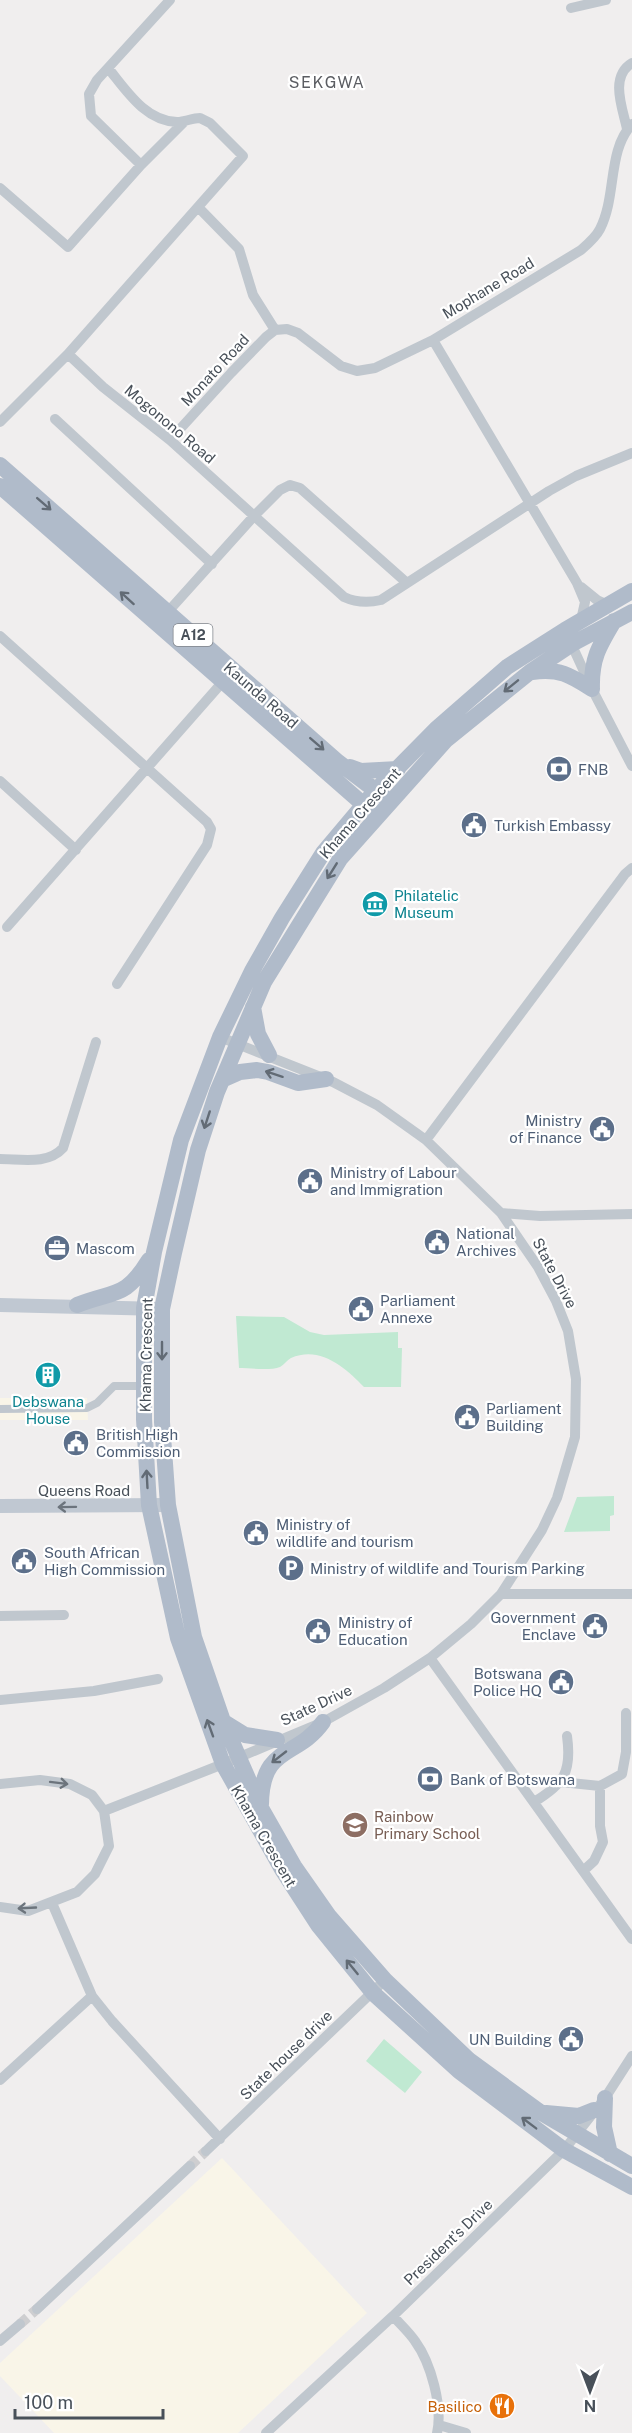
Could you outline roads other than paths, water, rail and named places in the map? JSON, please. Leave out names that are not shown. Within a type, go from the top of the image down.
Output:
[{"type":"main road","name":"Kaunda Road","points":[[0,465],[377,816]]},
{"type":"main road","name":"Kaunda Road","points":[[0,486],[162,618]]},
{"type":"main road","name":"Khama Crescent","points":[[632,591],[611,613],[507,667],[467,700],[376,790],[323,853],[252,971],[220,1037],[181,1140],[154,1252],[144,1308],[148,1505],[178,1638],[231,1761],[288,1880],[318,1925],[373,1993],[459,2071],[564,2150],[632,2187]]},
{"type":"main road","name":"Khama Crescent","points":[[632,612],[611,613],[582,620],[568,637],[530,672],[446,740],[389,801],[340,860],[264,982],[222,1080],[198,1150],[162,1310],[162,1422],[168,1505],[194,1637],[223,1721],[231,1761],[294,1866],[329,1916],[385,1980],[469,2060],[540,2112],[632,2166]]},
{"type":"main road","points":[[592,689],[591,673],[594,657],[611,613]]},
{"type":"main road","points":[[530,672],[550,669],[559,671],[592,689]]},
{"type":"main road","name":"Kaunda Road","points":[[228,676],[389,801]]},
{"type":"main road","points":[[338,762],[361,771],[398,769]]},
{"type":"main road","points":[[323,853],[343,816],[344,800],[337,780]]},
{"type":"main road","points":[[253,1006],[258,1034],[269,1055]]},
{"type":"main road","points":[[222,1080],[240,1072],[257,1070],[298,1083],[326,1079]]},
{"type":"main road","points":[[77,1305],[120,1292],[133,1284],[154,1252]]},
{"type":"main road","points":[[0,1305],[77,1305],[162,1310]]},
{"type":"main road","name":"Queens Road","points":[[0,1506],[168,1505]]},
{"type":"main road","points":[[223,1721],[244,1735],[276,1740]]},
{"type":"main road","points":[[261,1808],[262,1782],[273,1760],[316,1732],[323,1722]]},
{"type":"main road","points":[[540,2112],[579,2116],[599,2104],[610,2154]]},
{"type":"street","points":[[141,165],[91,116],[88,102],[93,87],[108,68],[170,0]]},
{"type":"street","points":[[571,8],[606,0]]},
{"type":"street","points":[[630,126],[619,86],[624,69],[632,63]]},
{"type":"street","points":[[0,422],[68,354],[243,156],[205,120],[197,117],[185,121],[162,120],[150,114],[140,106],[108,68]]},
{"type":"street","points":[[0,188],[68,248],[141,165],[185,121]]},
{"type":"street","name":"Mophane Road","points":[[281,330],[298,333],[341,366],[357,371],[375,368],[433,339],[581,250],[599,232],[606,214],[621,136],[630,126]]},
{"type":"street","points":[[198,207],[239,249],[253,295],[281,330]]},
{"type":"street","name":"Monato Road","points":[[170,441],[252,351],[281,330]]},
{"type":"street","points":[[433,339],[486,433],[577,582],[585,602],[582,620]]},
{"type":"street","name":"Mogonono Road","points":[[68,354],[349,600],[371,602],[381,600],[530,502],[576,476],[632,453]]},
{"type":"street","points":[[55,419],[212,564]]},
{"type":"street","points":[[162,618],[253,517],[280,490],[290,485],[296,485],[407,582]]},
{"type":"street","points":[[577,582],[611,613]]},
{"type":"street","points":[[0,636],[207,822],[211,829],[207,845],[117,984]]},
{"type":"street","points":[[568,637],[632,766]]},
{"type":"street","points":[[7,927],[228,676]]},
{"type":"street","points":[[0,781],[76,850]]},
{"type":"street","points":[[426,1140],[625,874],[632,868]]},
{"type":"street","name":"State Drive","points":[[104,1811],[323,1722],[384,1688],[430,1658],[471,1624],[501,1594],[542,1530],[557,1498],[574,1437],[577,1404],[574,1358],[563,1319],[538,1268],[501,1213],[426,1140],[377,1106],[326,1079],[220,1037]]},
{"type":"street","points":[[0,1159],[45,1159],[58,1155],[63,1149],[96,1042]]},
{"type":"street","points":[[501,1213],[540,1216],[632,1214]]},
{"type":"street","points":[[0,1409],[87,1408],[97,1403],[114,1386],[144,1386]]},
{"type":"street","points":[[501,1594],[632,1594]]},
{"type":"street","points":[[0,1616],[64,1615]]},
{"type":"street","points":[[430,1658],[632,1939]]},
{"type":"street","points":[[0,1700],[94,1691],[158,1679]]},
{"type":"street","points":[[561,1782],[600,1786],[622,1774],[626,1752],[626,1713]]},
{"type":"street","points":[[534,1802],[557,1787],[567,1773],[569,1752],[567,1736]]},
{"type":"street","points":[[0,1783],[40,1780],[70,1784],[92,1795],[104,1811],[110,1846],[95,1874],[77,1892],[28,1911],[0,1907]]},
{"type":"street","points":[[583,1871],[594,1862],[603,1842],[600,1826],[600,1786]]},
{"type":"street","points":[[52,1903],[92,1996],[220,2139]]},
{"type":"street","name":"State house drive","points":[[206,2151],[385,1980]]},
{"type":"street","points":[[0,2080],[92,1996]]},
{"type":"street","name":"President's Drive","points":[[266,2433],[393,2316],[564,2150],[632,2056]]},
{"type":"street","points":[[36,2308],[190,2166]]},
{"type":"street","points":[[393,2316],[416,2342],[425,2359],[435,2388],[438,2429],[466,2433]]},
{"type":"street","points":[[0,2341],[20,2324]]},
{"type":"tunnel","points":[[190,2166],[206,2151]]},
{"type":"tunnel","points":[[20,2324],[37,2309]]},
{"type":"place","name":"FNB","points":[[559,769]]},
{"type":"place","name":"Turkish Embassy","points":[[474,825]]},
{"type":"place","name":"Philatelic Museum","points":[[375,904]]},
{"type":"place","name":"Ministry of Finance","points":[[602,1129]]},
{"type":"place","name":"Ministry of Labour and Immigration","points":[[310,1181]]},
{"type":"place","name":"National Archives","points":[[437,1242]]},
{"type":"place","name":"Mascom","points":[[57,1248]]},
{"type":"place","name":"Parliament Annexe","points":[[361,1309]]},
{"type":"place","name":"Debswana House","points":[[48,1375]]},
{"type":"place","name":"Parliament Building","points":[[467,1417]]},
{"type":"place","name":"British High Commission","points":[[76,1443]]},
{"type":"place","name":"Ministry of wildlife and tourism","points":[[256,1533]]},
{"type":"place","name":"South African High Commission","points":[[24,1561]]},
{"type":"place","name":"Ministry of wildlife and Tourism Parking","points":[[291,1568]]},
{"type":"place","name":"Government Enclave","points":[[595,1626]]},
{"type":"place","name":"Ministry of Education","points":[[318,1631]]},
{"type":"place","name":"Botswana Police HQ","points":[[561,1682]]},
{"type":"place","name":"Bank of Botswana","points":[[430,1779]]},
{"type":"place","name":"Rainbow Primary School","points":[[355,1825]]},
{"type":"place","name":"UN Building","points":[[571,2039]]},
{"type":"place","name":"Basilico","points":[[502,2406]]},
{"type":"district","name":"SEKGWA","points":[[327,82]]}]
